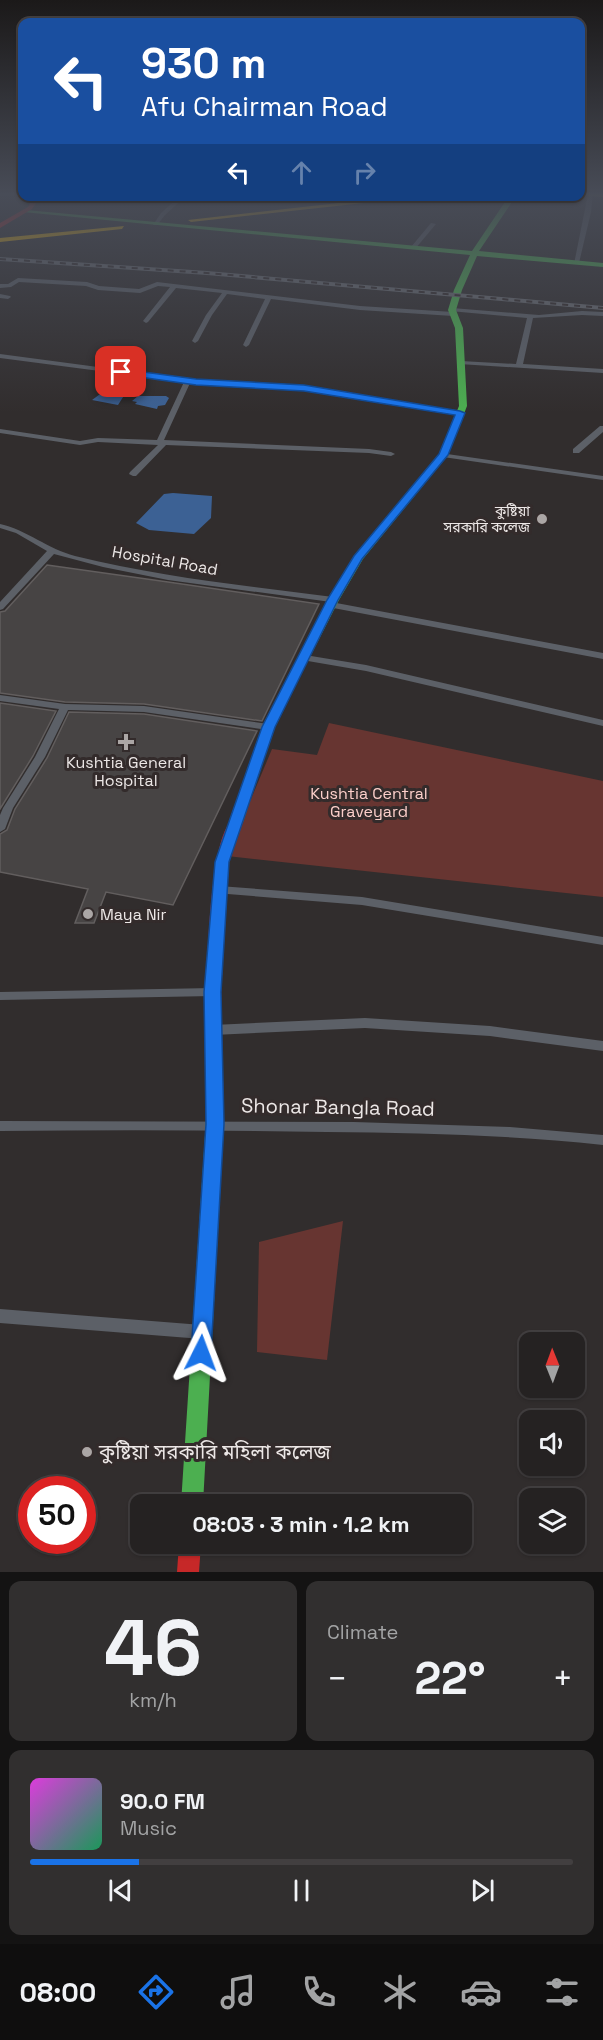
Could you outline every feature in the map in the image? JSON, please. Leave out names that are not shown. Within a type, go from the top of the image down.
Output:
[{"type":"main road","points":[[193,1494],[215,1124],[213,992],[222,862],[268,727],[332,602],[358,558],[443,455],[463,406],[459,328],[452,312],[469,266]]},
{"type":"main road","points":[[188,1572],[189,1554]]},
{"type":"street","points":[[0,286],[7,286],[20,280],[87,284],[98,288],[143,291],[154,284],[383,310],[530,316],[603,314]]},
{"type":"street","points":[[146,321],[174,286]]},
{"type":"street","points":[[195,341],[209,315],[226,292]]},
{"type":"street","points":[[0,296],[8,297]]},
{"type":"street","points":[[246,345],[269,297]]},
{"type":"street","points":[[519,366],[530,316]]},
{"type":"street","points":[[0,356],[188,381],[304,388],[460,413]]},
{"type":"street","points":[[461,363],[603,371]]},
{"type":"street","points":[[133,474],[162,443],[188,381]]},
{"type":"street","points":[[576,451],[603,428]]},
{"type":"street","points":[[0,431],[80,443],[98,440],[369,451],[391,454]]},
{"type":"street","points":[[443,455],[603,478]]},
{"type":"street","name":"Hospital Road","points":[[0,526],[34,539],[51,552],[147,575],[332,602],[603,656]]},
{"type":"street","points":[[0,607],[51,552]]},
{"type":"street","points":[[305,658],[366,668],[603,723]]},
{"type":"street","points":[[0,698],[66,707],[144,709],[268,727]]},
{"type":"street","points":[[0,829],[8,808],[40,757],[66,707]]},
{"type":"street","points":[[219,890],[362,901],[603,941]]},
{"type":"street","points":[[0,996],[213,992]]},
{"type":"street","points":[[213,1030],[365,1023],[490,1031],[603,1046]]},
{"type":"street","name":"Shonar Bangla Road","points":[[0,1126],[215,1124],[450,1129],[559,1135],[603,1140]]},
{"type":"street","points":[[0,1316],[202,1332]]},
{"type":"green space","name":"Kushtia Central Graveyard","points":[[329,723],[603,781],[603,897],[227,856],[272,749],[317,755]]},
{"type":"green space","points":[[343,1221],[327,1360],[257,1352],[259,1242]]},
{"type":"water","points":[[112,383],[127,385],[130,383],[129,392],[118,405],[92,400],[107,389],[102,386]]},
{"type":"water","points":[[138,396],[166,396],[169,398],[165,405],[158,406],[157,409],[135,404],[137,402],[132,401]]},
{"type":"water","points":[[164,494],[212,496],[211,518],[194,534],[149,530],[136,523]]},
{"type":"building","points":[[47,565],[319,604],[262,721],[144,704],[65,702],[0,693],[0,612],[5,611]]},
{"type":"building","points":[[0,703],[56,711],[33,756],[0,809]]},
{"type":"building","points":[[69,712],[144,714],[257,731],[173,905],[106,892],[94,923],[75,923],[88,889],[0,872],[0,834],[7,830],[15,809],[47,758]]},
{"type":"railway","points":[[109,266],[603,308]]},
{"type":"traffic: fast","points":[[236,822],[268,727],[333,600],[358,558],[443,455],[463,406],[459,328],[452,310],[469,266]]},
{"type":"traffic: fast","points":[[193,1494],[215,1120]]},
{"type":"traffic: jam","points":[[215,1120],[213,992],[222,862],[236,822]]},
{"type":"traffic: jam","points":[[188,1572],[189,1554]]},
{"type":"place","name":"কুষ্টিয়া সরকারি কলেজ","points":[[542,519]]},
{"type":"place","name":"Kushtia General Hospital","points":[[126,742]]},
{"type":"place","name":"Maya Nir","points":[[88,914]]},
{"type":"place","name":"কুষ্টিয়া সরকারি মহিলা কলেজ","points":[[87,1452]]},
{"type":"route","points":[[121,372],[196,382],[304,388],[460,413],[443,455],[358,558],[333,600],[268,727],[222,862],[213,992],[215,1124],[201,1353]]}]
